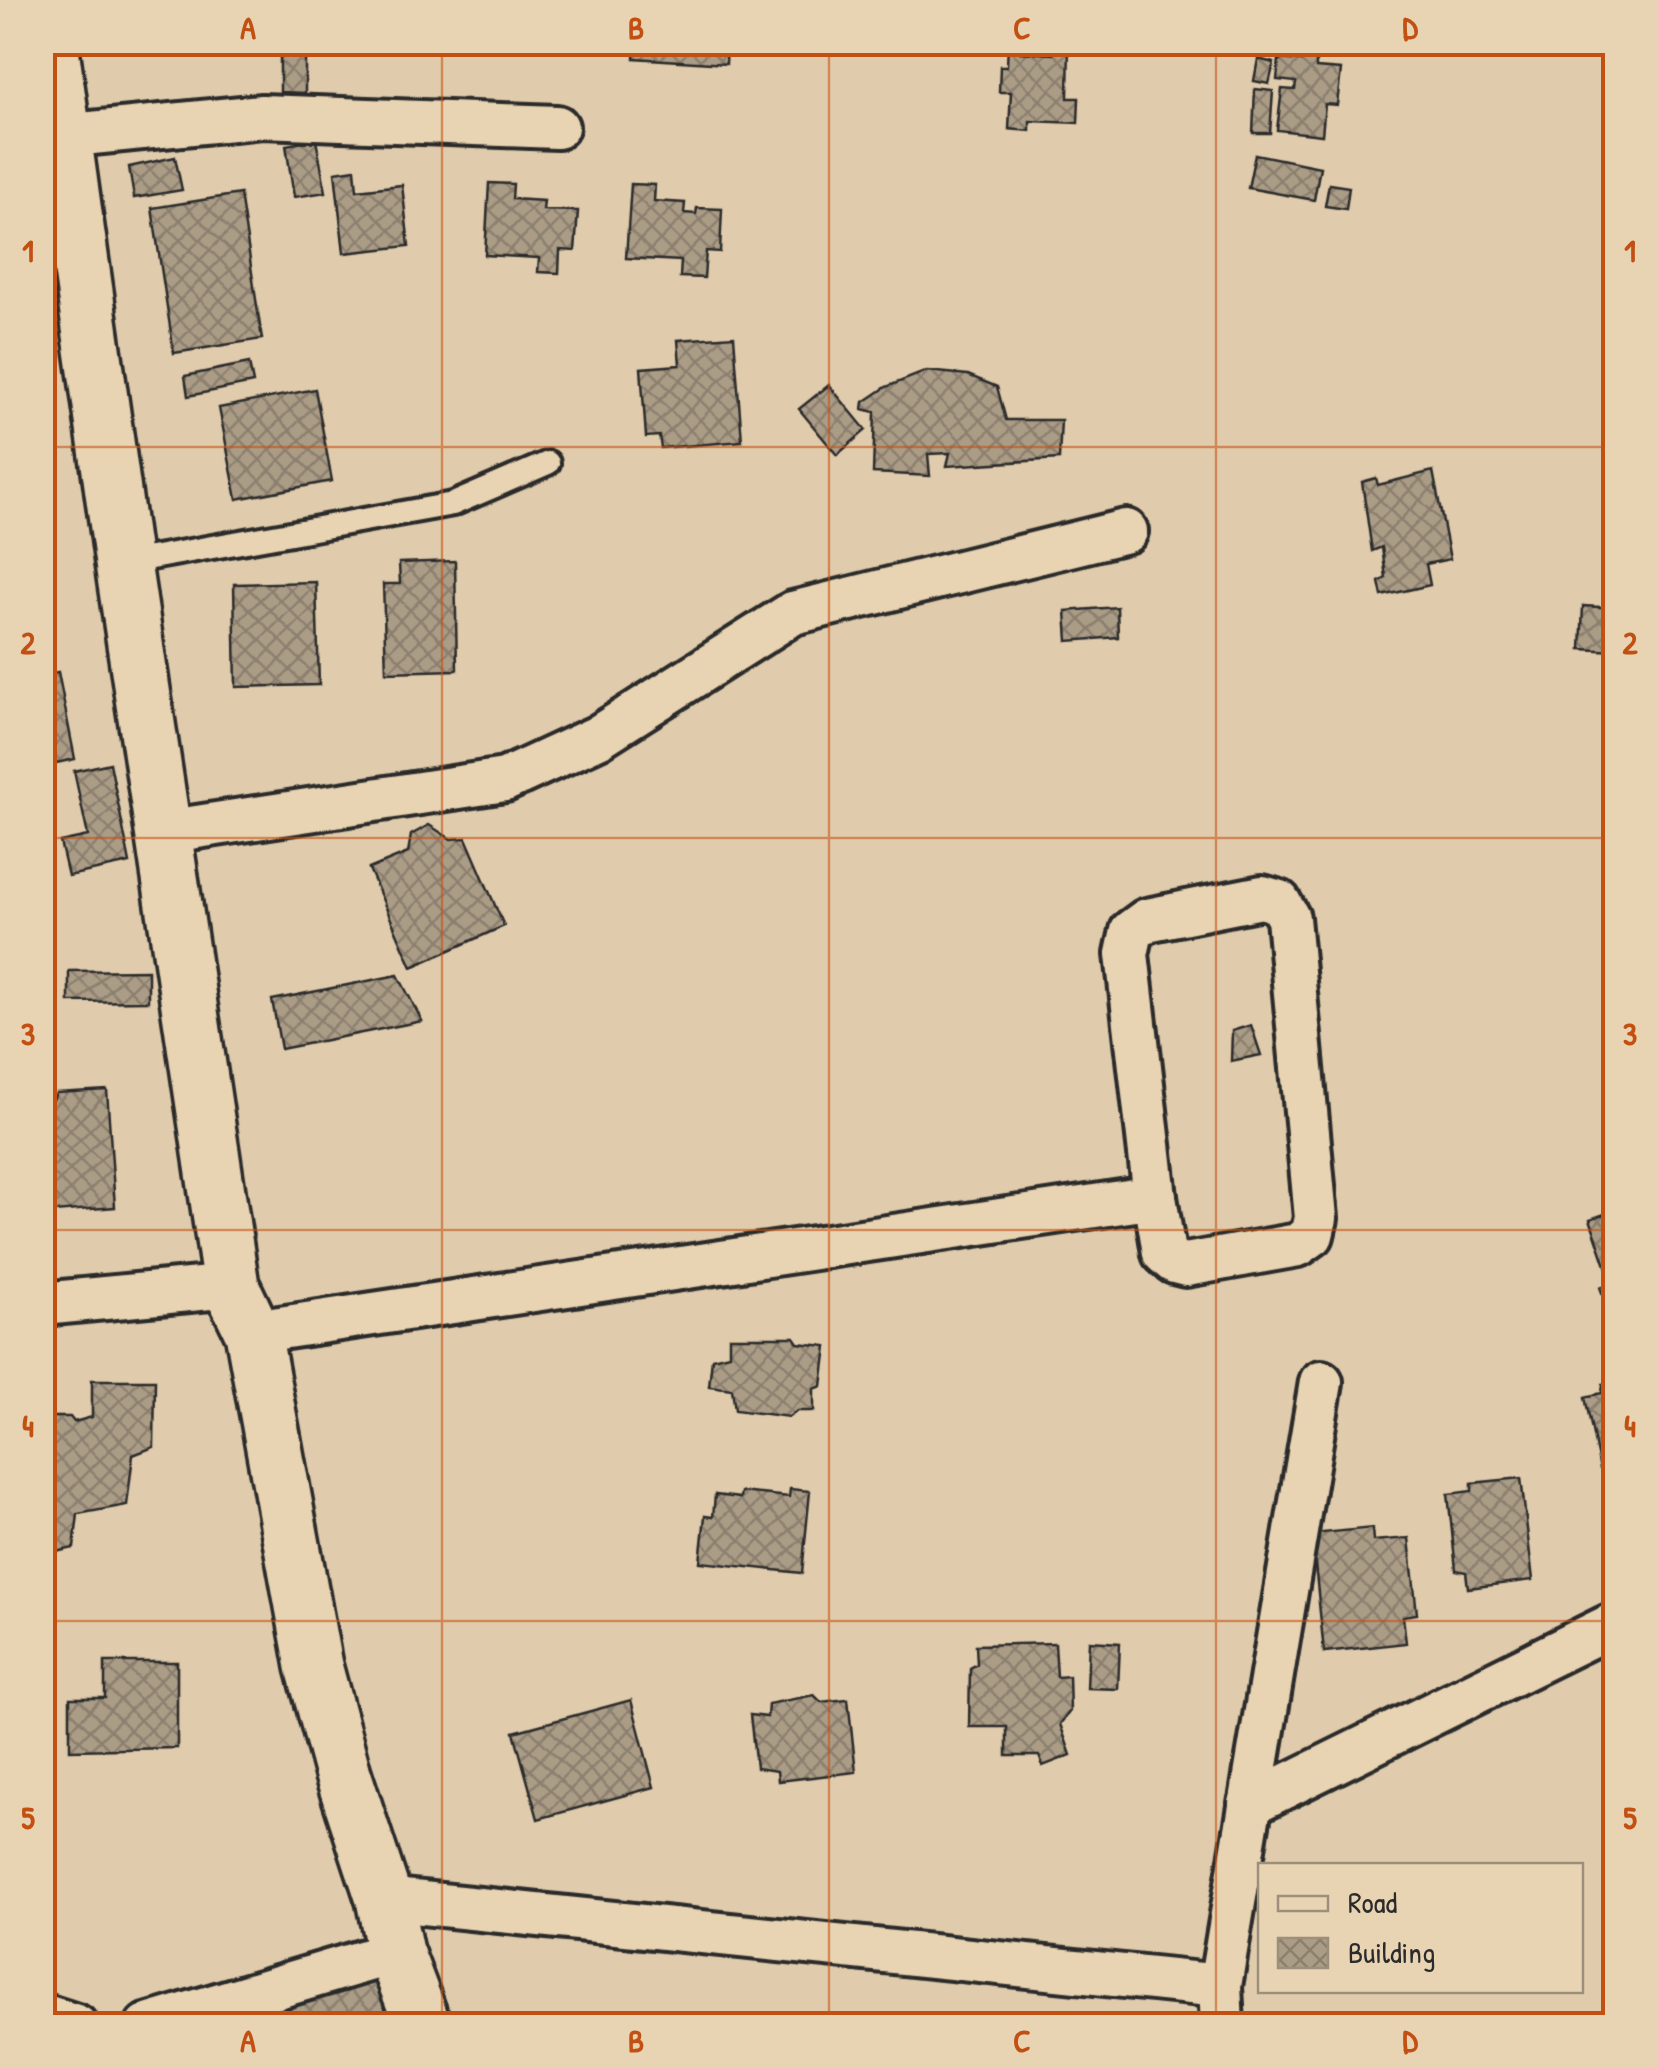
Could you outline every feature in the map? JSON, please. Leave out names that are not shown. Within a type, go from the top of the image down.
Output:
[{"type":"street","points":[[50,42],[123,563],[242,1309],[314,1666],[343,1774],[384,1899],[395,1952],[423,2026]]},
{"type":"street","points":[[62,136],[262,116],[557,127]]},
{"type":"street","points":[[164,832],[505,780],[598,737],[793,613],[1126,530]]},
{"type":"street","points":[[1262,897],[1279,902],[1288,918],[1316,1218],[1312,1235],[1298,1246],[1186,1265],[1174,1262],[1164,1253],[1155,1198],[1127,954],[1132,931],[1147,920],[1262,897]]},
{"type":"street","points":[[42,1304],[242,1309],[1155,1198]]},
{"type":"street","points":[[384,1899],[1221,2006],[1250,1804],[1321,1382]]},
{"type":"street","points":[[1250,1804],[1616,1623]]},
{"type":"street","points":[[147,2026],[395,1952]]},
{"type":"street","points":[[42,2015],[76,2026]]},
{"type":"lane","points":[[123,563],[453,504],[548,463]]},
{"type":"building","points":[[635,42],[727,42],[726,64],[634,58]]},
{"type":"building","points":[[1008,42],[1021,42],[1020,52],[1053,54],[1053,42],[1069,42],[1068,98],[1079,98],[1078,123],[1030,121],[1030,131],[1009,129],[1011,92],[999,92],[1000,66],[1007,66]]},
{"type":"building","points":[[280,54],[305,54],[305,93],[280,92]]},
{"type":"building","points":[[1301,56],[1316,58],[1316,68],[1341,70],[1337,105],[1325,104],[1322,135],[1277,130],[1282,89],[1295,90],[1296,82],[1277,80],[1279,59],[1301,61]]},
{"type":"building","points":[[1258,59],[1274,63],[1269,84],[1254,81]]},
{"type":"building","points":[[1255,89],[1273,91],[1270,133],[1253,133]]},
{"type":"building","points":[[316,140],[326,192],[294,197],[286,145]]},
{"type":"building","points":[[1255,154],[1320,167],[1314,200],[1248,188]]},
{"type":"building","points":[[175,157],[182,190],[134,198],[129,167]]},
{"type":"building","points":[[355,169],[357,190],[402,185],[409,246],[344,253],[335,172]]},
{"type":"building","points":[[489,183],[513,184],[512,199],[544,201],[543,210],[578,211],[575,251],[560,250],[559,273],[538,272],[539,258],[485,255]]},
{"type":"building","points":[[631,184],[655,185],[654,201],[685,203],[684,213],[696,214],[697,208],[722,209],[720,252],[706,251],[704,278],[680,277],[681,261],[626,258]]},
{"type":"building","points":[[1329,184],[1349,187],[1346,209],[1325,206]]},
{"type":"building","points":[[240,194],[262,339],[174,353],[152,208]]},
{"type":"building","points":[[734,336],[742,441],[661,448],[659,436],[646,437],[641,368],[680,365],[678,340]]},
{"type":"building","points":[[249,363],[253,383],[188,396],[185,376]]},
{"type":"building","points":[[927,371],[968,375],[997,387],[1006,420],[1061,420],[1059,459],[947,466],[950,453],[928,454],[930,476],[873,473],[875,412],[863,409],[864,402],[886,387]]},
{"type":"building","points":[[829,385],[866,430],[837,455],[799,409]]},
{"type":"building","points":[[315,389],[332,481],[237,499],[219,408]]},
{"type":"building","points":[[1433,471],[1450,559],[1426,564],[1430,585],[1382,596],[1379,582],[1386,578],[1382,547],[1372,551],[1362,482],[1376,478],[1378,485]]},
{"type":"building","points":[[455,561],[457,670],[386,672],[383,584],[400,584],[399,563]]},
{"type":"building","points":[[316,582],[319,685],[236,687],[234,584]]},
{"type":"building","points":[[1583,606],[1616,608],[1616,651],[1581,649]]},
{"type":"building","points":[[1117,607],[1118,637],[1068,641],[1066,611]]},
{"type":"building","points":[[58,672],[75,759],[42,766],[42,675]]},
{"type":"building","points":[[110,763],[130,863],[68,876],[60,842],[88,836],[74,771]]},
{"type":"building","points":[[429,825],[451,839],[466,838],[504,926],[412,967],[369,869],[408,853],[411,835]]},
{"type":"building","points":[[148,970],[148,1001],[69,1002],[69,971]]},
{"type":"building","points":[[398,975],[422,1021],[281,1049],[272,1000]]},
{"type":"building","points":[[1251,1025],[1261,1055],[1231,1061],[1232,1031]]},
{"type":"building","points":[[107,1090],[115,1207],[42,1213],[42,1105],[51,1104],[56,1093]]},
{"type":"building","points":[[1616,1210],[1616,1307],[1608,1309],[1600,1287],[1612,1283],[1590,1219]]},
{"type":"building","points":[[729,1337],[794,1337],[798,1343],[827,1346],[822,1386],[814,1389],[814,1411],[797,1411],[789,1417],[735,1410],[732,1389],[709,1386],[712,1358],[729,1354]]},
{"type":"building","points":[[1616,1379],[1616,1470],[1600,1469],[1585,1397],[1602,1393],[1603,1384]]},
{"type":"building","points":[[92,1380],[155,1380],[154,1447],[133,1455],[127,1505],[78,1514],[74,1548],[42,1555],[42,1411],[46,1411],[47,1417],[70,1417],[74,1422],[92,1417]]},
{"type":"building","points":[[1521,1478],[1533,1580],[1468,1588],[1466,1572],[1456,1570],[1448,1494],[1472,1491],[1472,1483]]},
{"type":"building","points":[[790,1489],[810,1491],[802,1573],[700,1562],[705,1516],[713,1517],[715,1495],[740,1498],[741,1492],[789,1497]]},
{"type":"building","points":[[1372,1528],[1373,1541],[1409,1538],[1417,1614],[1403,1616],[1406,1643],[1324,1652],[1312,1534]]},
{"type":"building","points":[[1089,1641],[1120,1643],[1118,1689],[1087,1688]]},
{"type":"building","points":[[1055,1643],[1057,1677],[1069,1676],[1070,1711],[1060,1724],[1071,1755],[1043,1766],[1039,1756],[1007,1756],[1007,1727],[969,1727],[970,1668],[977,1664],[976,1645]]},
{"type":"building","points":[[105,1662],[177,1662],[177,1748],[70,1750],[70,1698],[105,1698]]},
{"type":"building","points":[[814,1695],[821,1702],[848,1699],[856,1772],[778,1781],[777,1771],[756,1768],[750,1715],[767,1717],[768,1704]]},
{"type":"building","points":[[631,1700],[654,1787],[538,1819],[514,1732]]},
{"type":"building","points":[[395,1966],[414,2026],[252,2026],[249,2015]]}]
